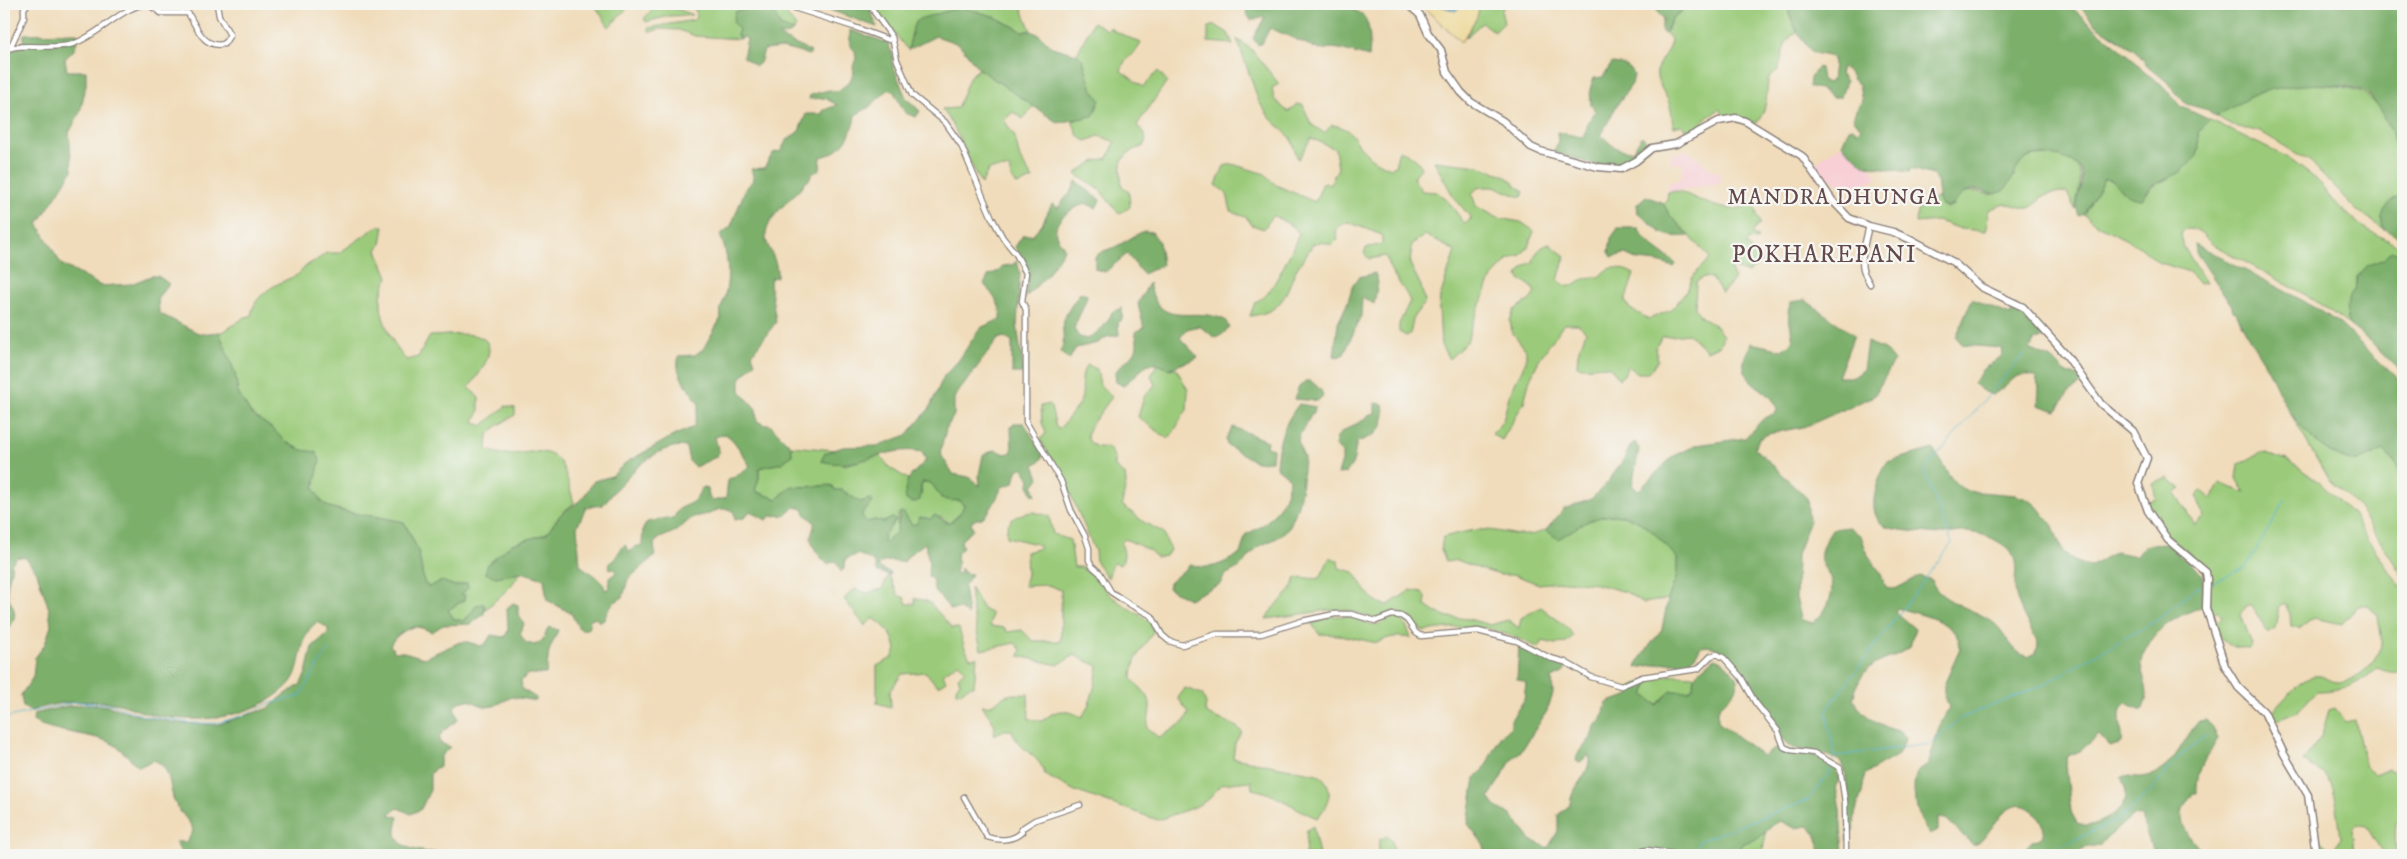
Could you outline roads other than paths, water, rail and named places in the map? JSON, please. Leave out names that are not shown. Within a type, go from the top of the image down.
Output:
[{"type":"street","points":[[10,48],[24,18],[24,8],[28,4]]},
{"type":"street","points":[[4,51],[10,48],[39,48],[72,44],[94,34],[135,6],[146,4],[161,13],[188,13],[200,36],[216,46],[224,44],[230,35],[219,16],[217,4]]},
{"type":"street","points":[[782,4],[854,26],[889,40],[892,37]]},
{"type":"street","points":[[871,4],[874,12],[892,37],[897,60],[912,95],[945,122],[961,145],[992,218],[1026,273],[1022,301],[1026,310],[1026,422],[1061,481],[1071,510],[1085,536],[1089,560],[1111,592],[1152,616],[1162,635],[1169,641],[1182,645],[1217,634],[1261,634],[1302,621],[1335,614],[1351,614],[1376,621],[1392,615],[1401,616],[1407,620],[1416,633],[1422,636],[1478,631],[1517,641],[1550,658],[1565,662],[1591,677],[1621,686],[1642,677],[1698,669],[1710,656],[1717,654],[1724,658],[1741,676],[1754,702],[1778,732],[1784,747],[1791,750],[1814,753],[1840,768],[1845,802],[1846,855]]},
{"type":"street","points":[[1408,4],[1420,14],[1428,33],[1441,50],[1447,72],[1461,92],[1471,102],[1503,121],[1531,147],[1598,168],[1621,169],[1636,161],[1652,148],[1676,144],[1719,121],[1736,118],[1772,136],[1802,156],[1842,213],[1869,226],[1893,232],[1914,241],[1953,262],[1981,287],[2023,306],[2067,356],[2101,404],[2115,418],[2133,431],[2147,458],[2138,483],[2148,511],[2168,540],[2206,572],[2208,579],[2206,608],[2225,666],[2238,686],[2264,712],[2284,754],[2308,795],[2316,855]]},
{"type":"street","points":[[1869,226],[1863,251],[1865,255],[1862,268],[1870,284]]},
{"type":"street","points":[[964,797],[986,837],[998,841],[1018,836],[1022,832],[1021,829],[1035,820],[1080,805]]},
{"type":"street","points":[[1625,855],[1647,850],[1681,855]]},
{"type":"water","points":[[1436,4],[1465,4],[1455,11]]},
{"type":"waterway","points":[[1833,761],[1835,756],[1826,711],[1952,543],[1924,471],[2023,355]]},
{"type":"waterway","points":[[2212,583],[2246,567],[2286,499]]},
{"type":"waterway","points":[[1836,756],[1931,744],[1961,718],[2039,687],[2157,620],[2199,586]]},
{"type":"waterway","points":[[4,718],[76,702],[110,704],[144,716],[190,723],[217,723],[244,715],[271,703],[300,696],[318,665],[330,649]]},
{"type":"waterway","points":[[2041,855],[2118,820],[2152,790],[2176,760],[2207,735]]},
{"type":"waterway","points":[[1698,846],[1699,841],[1808,800],[1827,776],[1831,765]]},
{"type":"district","name":"MANDRA DHUNGA","points":[[1834,196]]},
{"type":"district","name":"POKHAREPANI","points":[[1824,254]]}]
